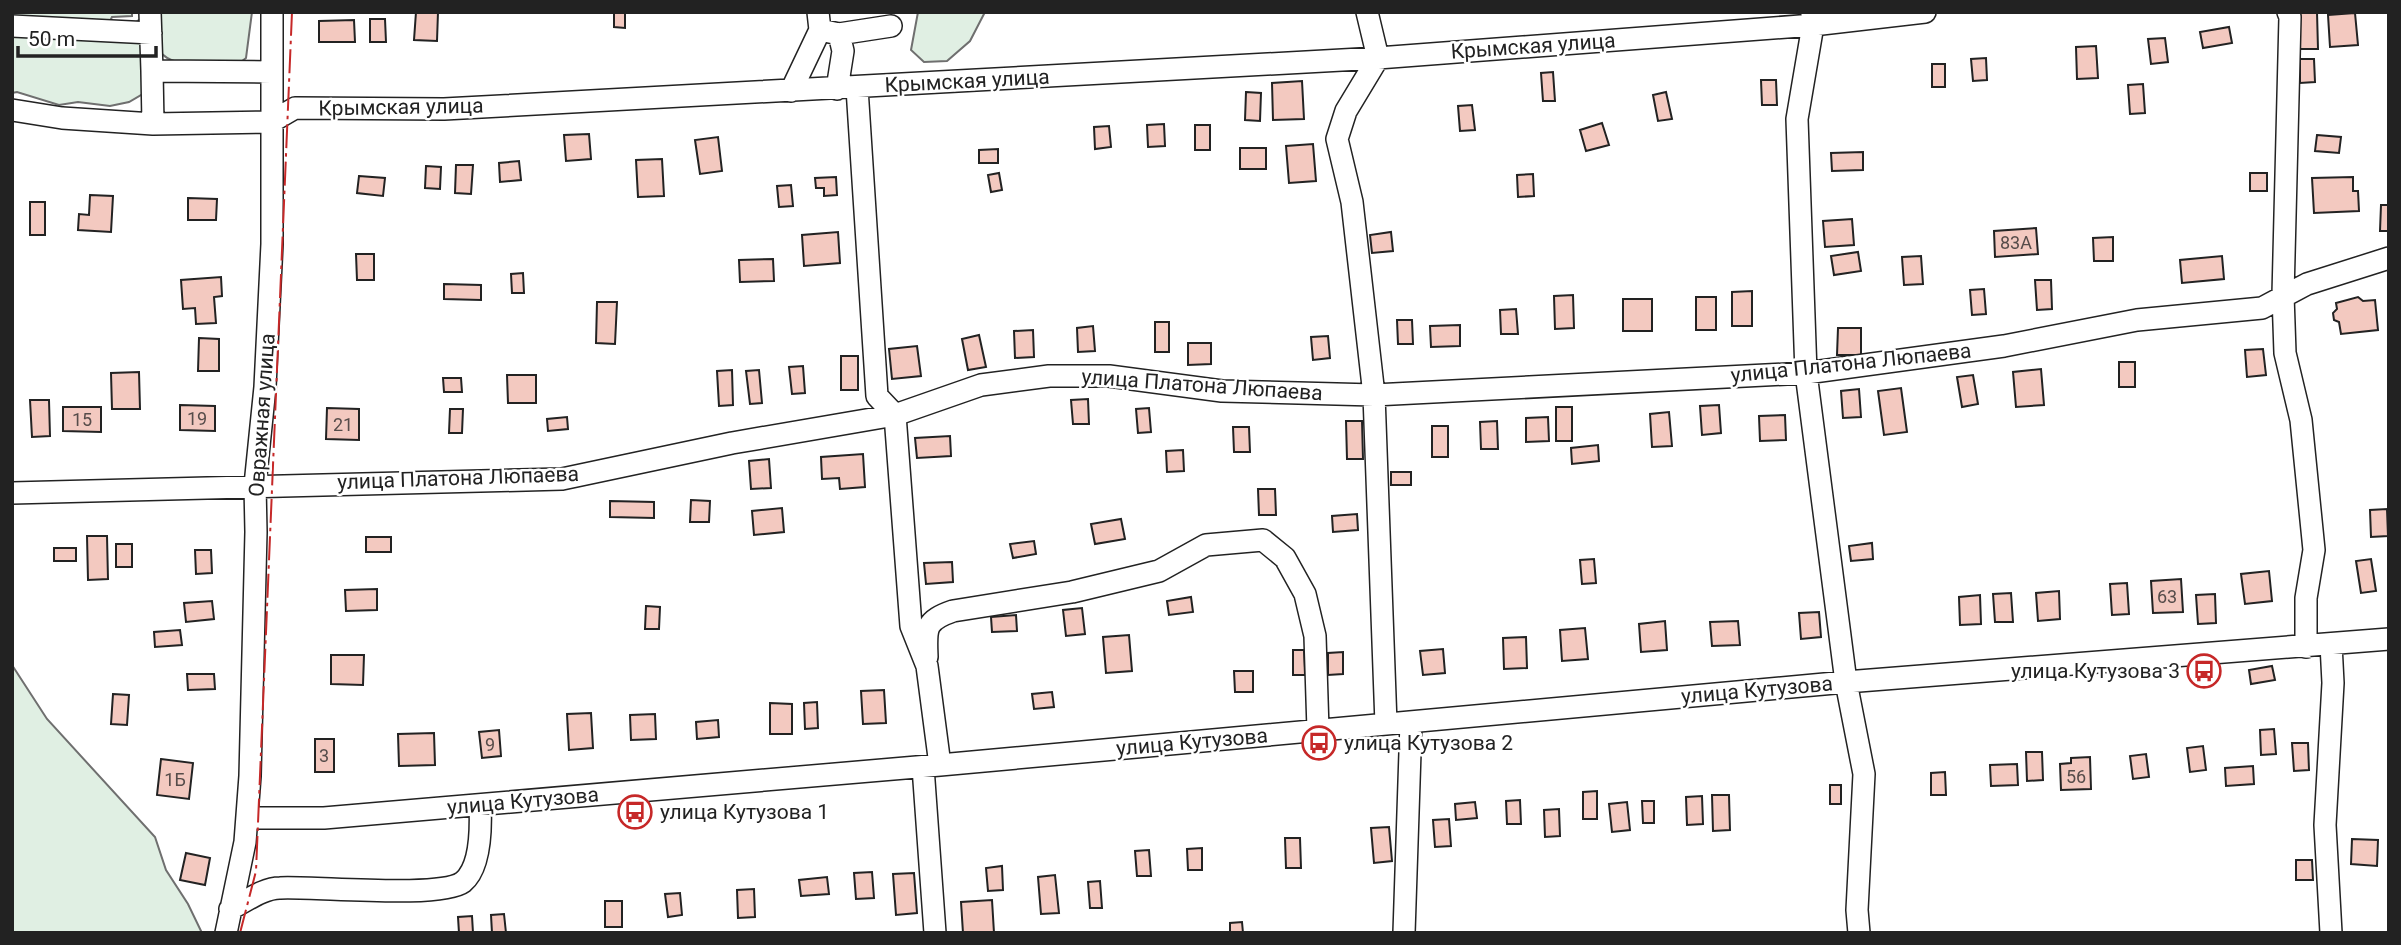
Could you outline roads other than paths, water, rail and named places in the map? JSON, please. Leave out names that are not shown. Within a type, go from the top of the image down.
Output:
[{"type":"street","name":"Овражная улица","points":[[226,933],[245,842],[247,818],[254,664],[255,485],[265,387],[272,257],[272,12]]},
{"type":"street","points":[[1367,12],[1378,58],[1346,111],[1337,139],[1352,202],[1374,395],[1386,724]]},
{"type":"street","name":"Крымская улица","points":[[12,110],[62,118],[153,124],[271,122],[295,108],[444,109],[1378,58],[1812,19],[1925,12]]},
{"type":"street","points":[[2288,12],[2283,295],[2286,353],[2301,420],[2314,550],[2306,598],[2306,646]]},
{"type":"street","points":[[1812,19],[1797,119],[1806,373],[1846,682],[1864,775],[1857,910],[1859,933]]},
{"type":"street","points":[[12,26],[150,23],[153,124]]},
{"type":"street","points":[[826,25],[891,26]]},
{"type":"street","points":[[826,25],[843,51],[877,396],[895,415],[911,626],[927,666]]},
{"type":"street","points":[[791,91],[826,25]]},
{"type":"street","points":[[152,71],[271,72]]},
{"type":"street","name":"улица Платона Люпаева","points":[[12,493],[562,479],[732,443],[895,415],[981,385],[1049,376],[1109,376],[1223,391],[1374,395],[1806,373],[2004,346],[2137,320],[2262,308],[2307,284],[2389,258]]},
{"type":"street","points":[[935,933],[926,631],[936,617],[953,611],[1072,592],[1159,571],[1206,545],[1263,540],[1285,558],[1305,594],[1315,636],[1318,730]]},
{"type":"street","name":"улица Кутузова","points":[[247,818],[324,818],[480,805],[1846,682],[2389,639]]},
{"type":"street","points":[[2331,645],[2333,683],[2325,825],[2331,933]]},
{"type":"street","points":[[1404,933],[1411,722]]},
{"type":"street","points":[[230,909],[277,887],[362,891],[449,888],[464,881],[475,862],[481,830],[480,805]]},
{"type":"place","name":"улица Кутузова 3","points":[[2204,671]]},
{"type":"place","name":"улица Кутузова 2","points":[[1319,743]]},
{"type":"place","name":"улица Кутузова 1","points":[[635,812]]}]
